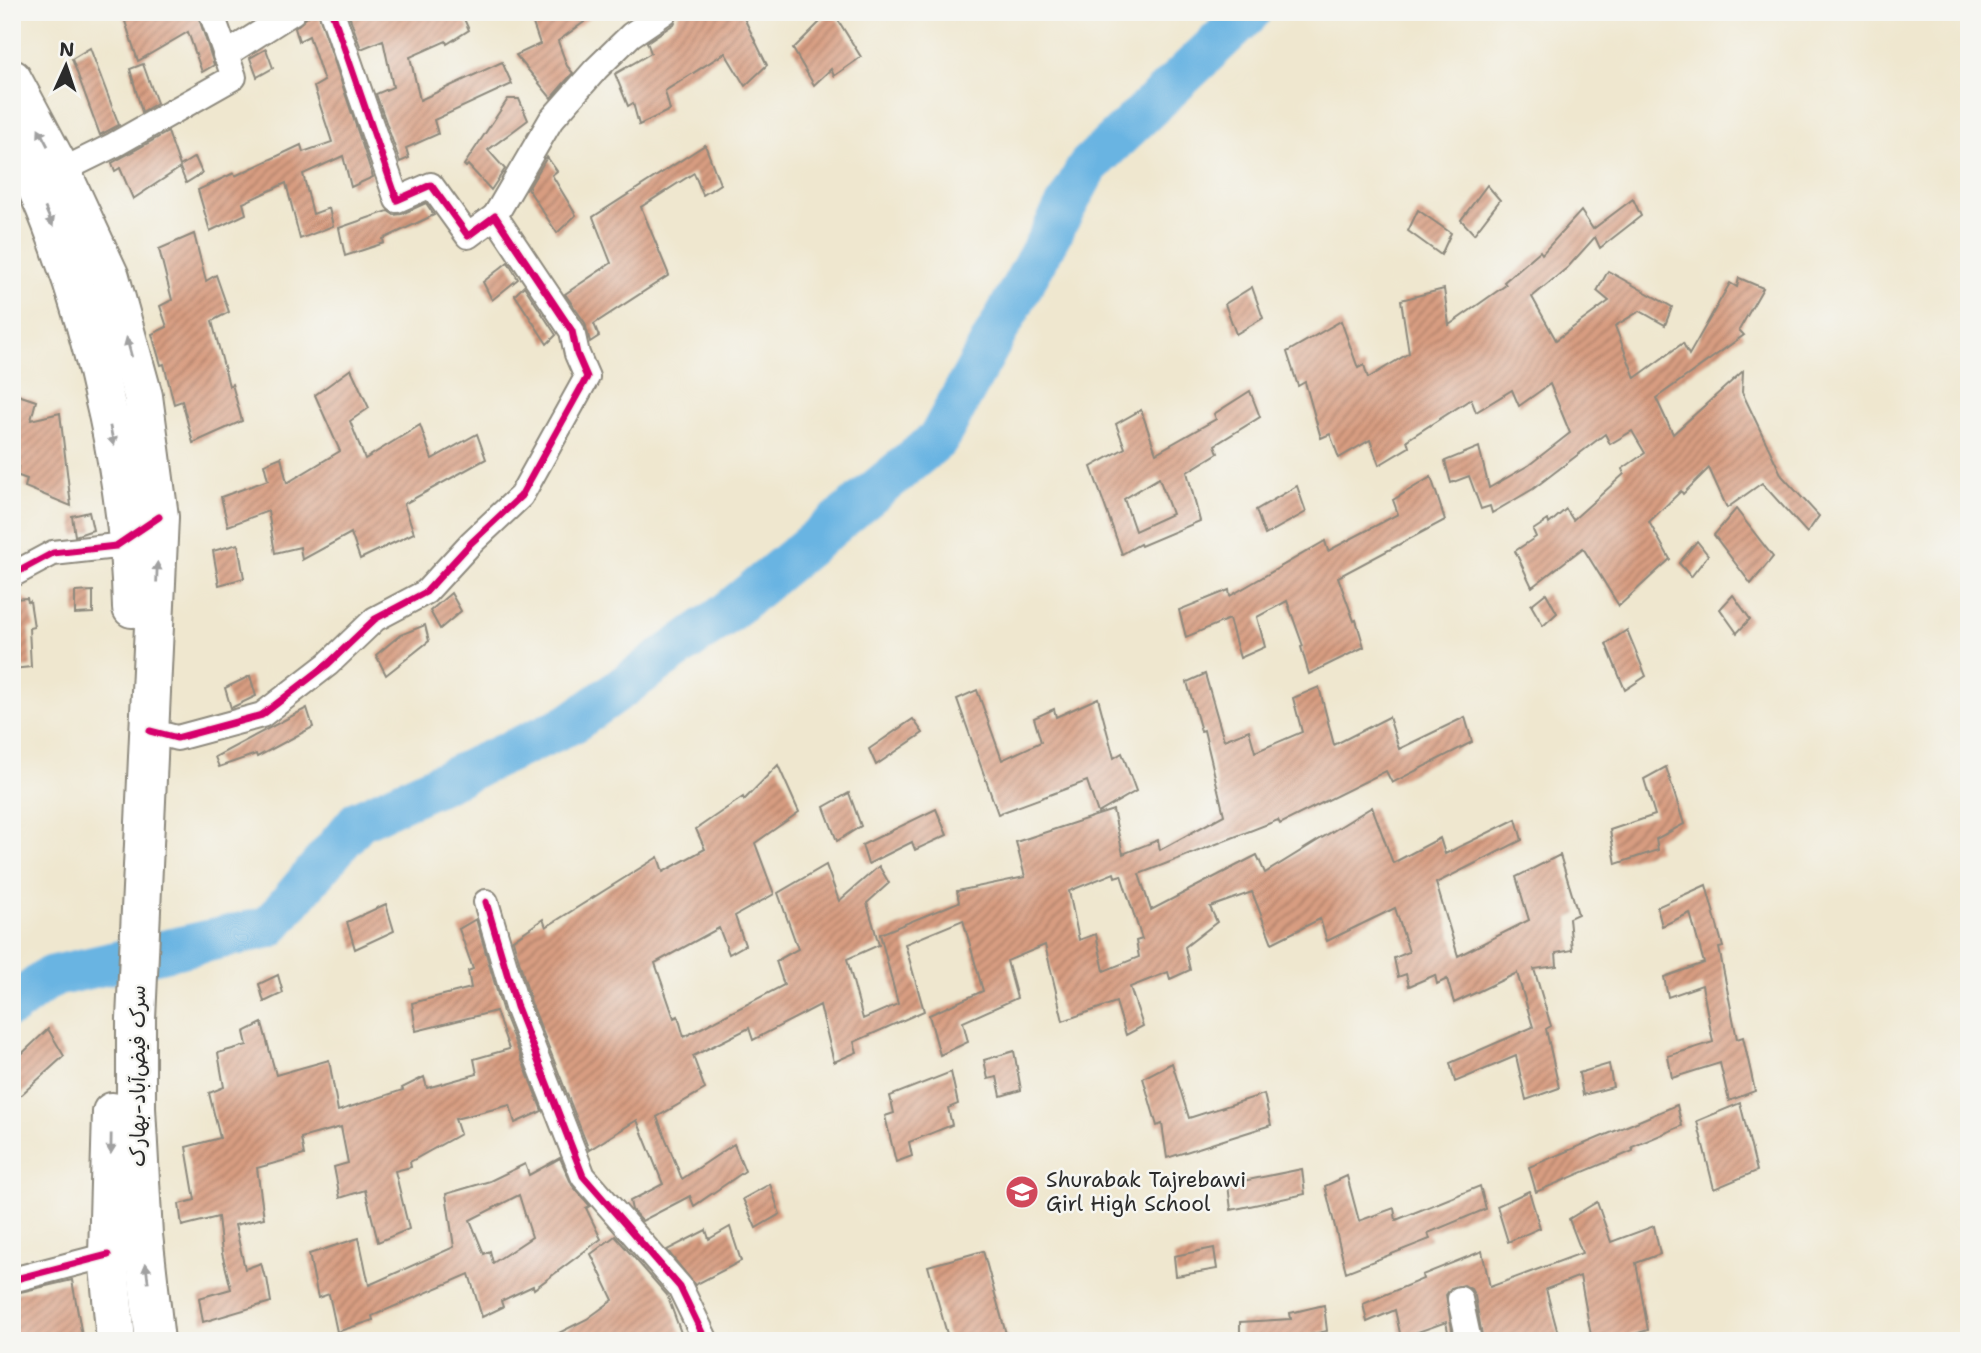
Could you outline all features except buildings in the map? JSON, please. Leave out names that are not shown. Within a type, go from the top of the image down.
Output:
[{"type":"main road","points":[[12,79],[61,171],[110,277],[143,396],[143,527],[150,731],[136,812]]},
{"type":"main road","points":[[12,132],[54,230],[88,336],[114,443],[143,527],[131,559],[136,812]]},
{"type":"main road","name":"سرک فیض‌آباد-بهارک","points":[[116,1341],[108,1255],[126,1023],[136,812]]},
{"type":"main road","name":"سرک فیض‌آباد-بهارک","points":[[126,1023],[155,1341]]},
{"type":"street","points":[[61,171],[114,145],[234,77],[211,12]]},
{"type":"street","points":[[225,55],[293,12]]},
{"type":"street","points":[[332,12],[397,200],[431,185],[468,236],[495,216],[551,120],[596,69],[631,35],[665,12]]},
{"type":"street","points":[[150,731],[177,738],[262,715],[328,664],[375,619],[426,592],[471,543],[521,496],[587,377],[577,354],[572,331],[495,216]]},
{"type":"street","points":[[12,575],[53,553],[116,546],[143,527]]},
{"type":"street","points":[[486,902],[517,1007],[583,1176],[680,1287],[706,1341]]},
{"type":"street","points":[[12,1280],[108,1255]]},
{"type":"street","points":[[1460,1299],[1468,1341]]},
{"type":"waterway","points":[[12,1006],[50,977],[269,927],[358,821],[572,723],[723,616],[938,439],[1088,166],[1250,12]]},
{"type":"cycle path","points":[[150,731],[177,738],[262,715],[328,664],[375,619],[426,592],[471,543],[521,496],[587,377],[577,354],[572,331],[495,216],[468,236],[431,185],[397,200],[332,12]]},
{"type":"cycle path","points":[[12,575],[53,553],[116,546],[159,517]]},
{"type":"cycle path","points":[[486,902],[517,1007],[583,1176],[680,1287],[706,1341]]},
{"type":"cycle path","points":[[12,1280],[108,1255]]},
{"type":"place","name":"Shurabak Tajrebawi Girl High School","points":[[1022,1192]]}]
